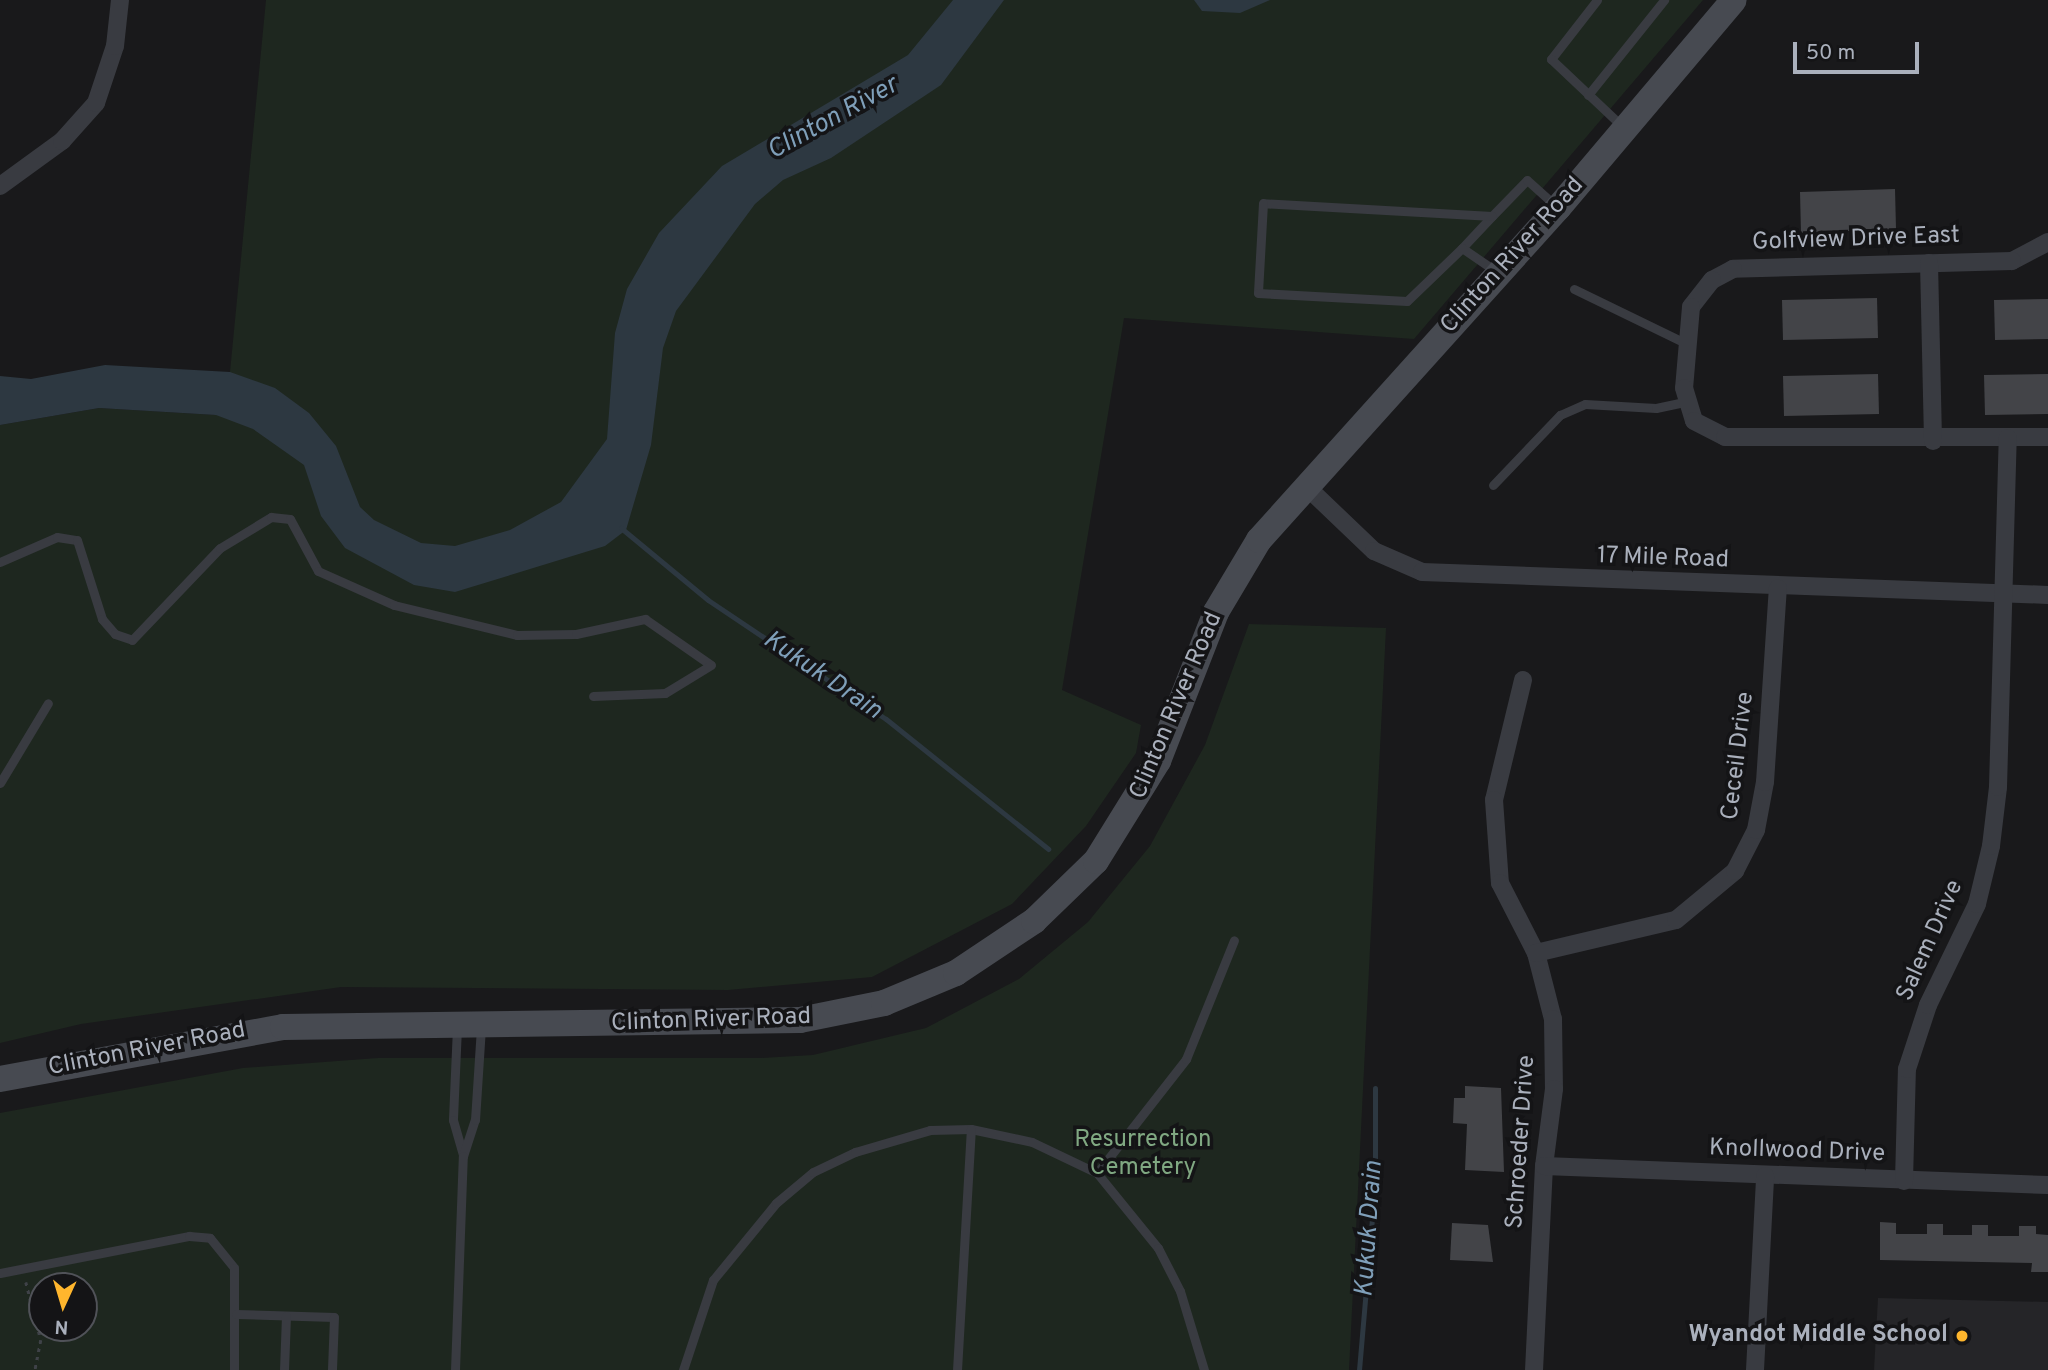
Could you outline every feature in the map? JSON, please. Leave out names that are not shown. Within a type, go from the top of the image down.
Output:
[{"type":"street","points":[[0,186],[62,141],[96,103],[115,46],[120,0]]},
{"type":"street","name":"Clinton River Road","points":[[0,1079],[258,1029],[736,1024],[829,1016],[926,988],[1003,943],[1068,892],[1115,838],[1158,761],[1237,572],[1307,488],[1558,208],[1734,0]]},
{"type":"street","name":"Golfview Drive East","points":[[1685,402],[1685,342],[1696,298],[1733,269],[2012,261],[2048,242]]},
{"type":"street","points":[[1929,263],[1934,441]]},
{"type":"street","points":[[1685,402],[1699,425],[1725,438],[1934,441],[2048,437]]},
{"type":"street","name":"Salem Drive","points":[[1904,1181],[1907,1069],[1928,1005],[1977,904],[1989,856],[2006,594],[2008,438]]},
{"type":"street","name":"17 Mile Road","points":[[1307,488],[1374,551],[1422,572],[1777,588],[2048,595]]},
{"type":"street","name":"Ceceil Drive","points":[[1536,953],[1676,920],[1735,871],[1756,830],[1765,782],[1777,588]]},
{"type":"street","name":"Schroeder Drive","points":[[1523,680],[1497,771],[1496,861],[1536,953],[1553,1019],[1554,1088],[1544,1166],[1534,1370]]},
{"type":"street","name":"Knollwood Drive","points":[[1544,1166],[2048,1185]]},
{"type":"street","points":[[1755,1370],[1765,1176]]},
{"type":"lane","points":[[1597,0],[1551,59],[1625,128]]},
{"type":"lane","points":[[1588,95],[1664,0]]},
{"type":"lane","points":[[1492,216],[1263,203],[1258,293],[1407,301],[1462,248],[1527,180],[1558,208]]},
{"type":"lane","points":[[1462,248],[1499,273]]},
{"type":"lane","points":[[1574,289],[1685,342]]},
{"type":"lane","points":[[1493,485],[1560,415],[1585,404],[1656,408],[1685,402]]},
{"type":"lane","points":[[0,562],[57,537],[76,540],[102,619],[132,640],[220,548],[271,517],[290,519],[318,571],[394,605],[517,635],[576,634],[645,619],[711,665],[665,693],[593,696]]},
{"type":"lane","points":[[0,783],[48,704]]},
{"type":"lane","points":[[1097,1173],[1186,1059],[1234,940]]},
{"type":"lane","points":[[463,1156],[453,1120],[469,1025]]},
{"type":"lane","points":[[455,1370],[463,1156],[475,1120],[469,1025]]},
{"type":"lane","points":[[957,1370],[971,1129]]},
{"type":"lane","points":[[683,1370],[713,1280],[741,1238],[813,1172],[855,1152],[930,1130],[971,1129],[1032,1142],[1097,1173],[1158,1248],[1180,1291],[1205,1370]]},
{"type":"lane","points":[[0,1273],[189,1236],[210,1238],[234,1268],[234,1370]]},
{"type":"lane","points":[[236,1314],[334,1317],[332,1370]]},
{"type":"lane","points":[[284,1370],[286,1316]]},
{"type":"path","points":[[24,1268],[41,1340],[35,1370]]},
{"type":"shaded area","name":"Wyandot Middle School","points":[[1878,1298],[2048,1302],[2048,1370],[1874,1370]]},
{"type":"green space","points":[[266,0],[1703,0],[1414,339],[1124,318],[1062,690],[1141,725],[1136,753],[1086,826],[1012,904],[872,977],[728,990],[341,987],[81,1024],[0,1043],[0,425],[99,408],[216,415],[230,372]]},
{"type":"green space","name":"Resurrection Cemetery","points":[[1249,624],[1386,628],[1349,1370],[0,1370],[0,1113],[243,1068],[378,1058],[760,1058],[813,1055],[926,1028],[1019,979],[1088,922],[1150,846],[1205,745]]},
{"type":"water","name":"Clinton River","points":[[953,0],[1004,0],[941,85],[831,158],[783,180],[755,204],[676,311],[663,348],[651,445],[626,530],[605,546],[455,592],[414,585],[345,548],[321,516],[304,465],[253,429],[216,415],[99,408],[0,425],[0,376],[31,379],[105,365],[230,372],[275,388],[309,413],[336,446],[360,507],[374,520],[421,543],[455,546],[510,530],[561,502],[607,439],[615,333],[627,289],[659,233],[722,166],[908,55]]},
{"type":"water","points":[[1194,0],[1270,0],[1240,13],[1202,11]]},
{"type":"building","points":[[1895,189],[1896,229],[1801,233],[1800,192]]},
{"type":"building","points":[[1877,298],[1878,338],[1783,340],[1782,300]]},
{"type":"building","points":[[2048,299],[2048,339],[1995,340],[1994,300]]},
{"type":"building","points":[[1878,374],[1879,414],[1784,416],[1783,376]]},
{"type":"building","points":[[2048,374],[2048,414],[1985,415],[1984,375]]},
{"type":"building","points":[[1465,1086],[1501,1088],[1504,1172],[1465,1170],[1467,1124],[1453,1123],[1454,1098],[1465,1098]]},
{"type":"building","points":[[1880,1222],[1896,1223],[1896,1234],[1927,1234],[1927,1224],[1943,1224],[1943,1235],[1972,1235],[1972,1225],[1988,1225],[1988,1236],[2019,1236],[2019,1226],[2036,1226],[2036,1234],[2048,1235],[2048,1272],[2031,1272],[2032,1263],[1880,1260]]},
{"type":"building","points":[[1452,1223],[1488,1225],[1493,1262],[1450,1260]]},
{"type":"waterway","name":"Kukuk Drain","points":[[621,528],[708,600],[886,719],[1048,849]]},
{"type":"waterway","name":"Kukuk Drain","points":[[1359,1370],[1375,1185],[1375,1088]]},
{"type":"place","name":"Wyandot Middle School","points":[[1962,1336]]}]
